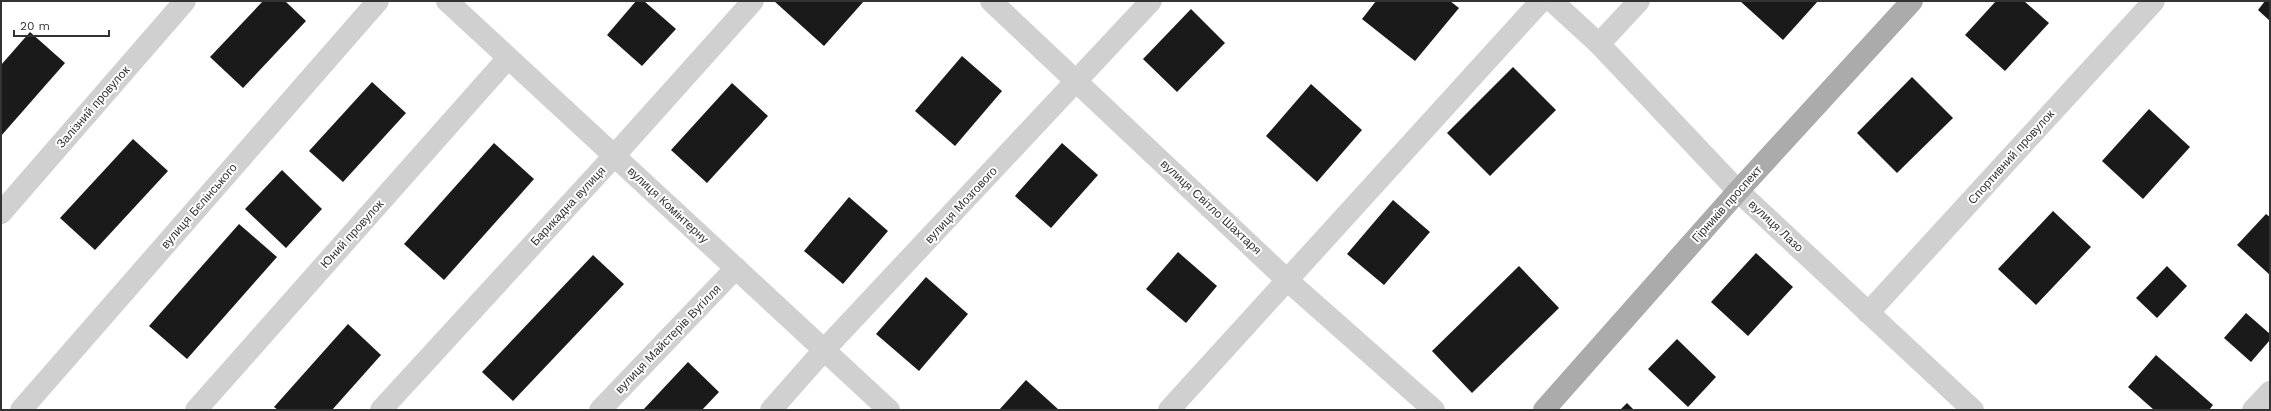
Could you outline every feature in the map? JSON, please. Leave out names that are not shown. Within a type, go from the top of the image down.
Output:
[{"type":"main road","name":"Гірників проспект","points":[[1544,410],[1738,191],[1912,1]]},
{"type":"street","name":"Залізний провулок","points":[[1,213],[185,1]]},
{"type":"street","name":"вулиця Бєлінського","points":[[21,410],[378,1]]},
{"type":"street","name":"вулиця Комінтерну","points":[[447,1],[889,410]]},
{"type":"street","name":"Барикадна вулиця","points":[[381,410],[614,156],[753,1]]},
{"type":"street","name":"вулиця Світло Шахтаря","points":[[991,1],[1288,280],[1434,410]]},
{"type":"street","name":"вулиця Мозгового","points":[[771,410],[824,350],[1151,1]]},
{"type":"street","points":[[1169,410],[1541,1]]},
{"type":"street","name":"вулиця Лазо","points":[[1552,1],[1599,44],[1738,191],[1973,410]]},
{"type":"street","points":[[1599,44],[1639,1]]},
{"type":"street","name":"Спортивний провулок","points":[[1868,313],[2154,1]]},
{"type":"street","name":"Юний провулок","points":[[196,410],[508,58]]},
{"type":"street","name":"вулиця Майстерів Вугілля","points":[[600,410],[736,268]]},
{"type":"street","points":[[2253,410],[2270,392]]},
{"type":"building","points":[[263,1],[285,1],[306,21],[243,88],[210,57]]},
{"type":"building","points":[[636,1],[644,1],[676,29],[642,66],[607,35]]},
{"type":"building","points":[[774,1],[864,1],[824,46]]},
{"type":"building","points":[[1376,1],[1450,1],[1459,8],[1415,61],[1362,19]]},
{"type":"building","points":[[1740,1],[1818,1],[1783,40]]},
{"type":"building","points":[[1996,1],[2024,1],[2049,23],[2005,71],[1965,35]]},
{"type":"building","points":[[2265,1],[2270,1],[2270,21],[2258,10]]},
{"type":"building","points":[[1191,9],[1225,43],[1177,92],[1143,59]]},
{"type":"building","points":[[30,32],[65,63],[1,136],[1,65]]},
{"type":"building","points":[[962,56],[1002,91],[955,146],[915,111]]},
{"type":"building","points":[[1513,67],[1556,110],[1490,176],[1447,133]]},
{"type":"building","points":[[1912,77],[1953,118],[1897,173],[1857,133]]},
{"type":"building","points":[[372,82],[406,113],[343,182],[309,151]]},
{"type":"building","points":[[732,83],[768,116],[707,183],[671,150]]},
{"type":"building","points":[[1311,84],[1362,130],[1317,182],[1266,136]]},
{"type":"building","points":[[2149,109],[2190,147],[2143,199],[2102,161]]},
{"type":"building","points":[[133,139],[168,171],[95,250],[60,218]]},
{"type":"building","points":[[494,143],[534,179],[444,280],[404,244]]},
{"type":"building","points":[[1062,143],[1098,175],[1051,228],[1015,196]]},
{"type":"building","points":[[282,170],[322,209],[286,248],[245,209]]},
{"type":"building","points":[[849,197],[888,231],[843,284],[804,251]]},
{"type":"building","points":[[1393,200],[1430,232],[1384,285],[1347,254]]},
{"type":"building","points":[[2053,211],[2091,247],[2036,305],[1998,269]]},
{"type":"building","points":[[2266,214],[2270,217],[2270,275],[2237,245]]},
{"type":"building","points":[[239,224],[277,257],[187,359],[149,326]]},
{"type":"building","points":[[1178,252],[1217,286],[1186,323],[1146,289]]},
{"type":"building","points":[[1756,253],[1793,287],[1748,336],[1711,302]]},
{"type":"building","points":[[593,255],[624,284],[513,401],[482,372]]},
{"type":"building","points":[[1519,266],[1559,308],[1472,393],[1432,351]]},
{"type":"building","points":[[2167,266],[2187,286],[2157,318],[2136,298]]},
{"type":"building","points":[[926,277],[968,314],[919,371],[876,334]]},
{"type":"building","points":[[2246,313],[2270,334],[2270,340],[2251,362],[2224,338]]},
{"type":"building","points":[[348,324],[381,355],[332,410],[278,410],[274,407]]},
{"type":"building","points":[[1677,339],[1716,377],[1688,407],[1648,369]]},
{"type":"building","points":[[2156,355],[2213,405],[2209,410],[2154,410],[2128,387]]},
{"type":"building","points":[[688,362],[719,392],[702,410],[643,410]]},
{"type":"building","points":[[1026,380],[1059,410],[999,410]]},
{"type":"building","points":[[1627,403],[1634,410],[1620,410]]}]
